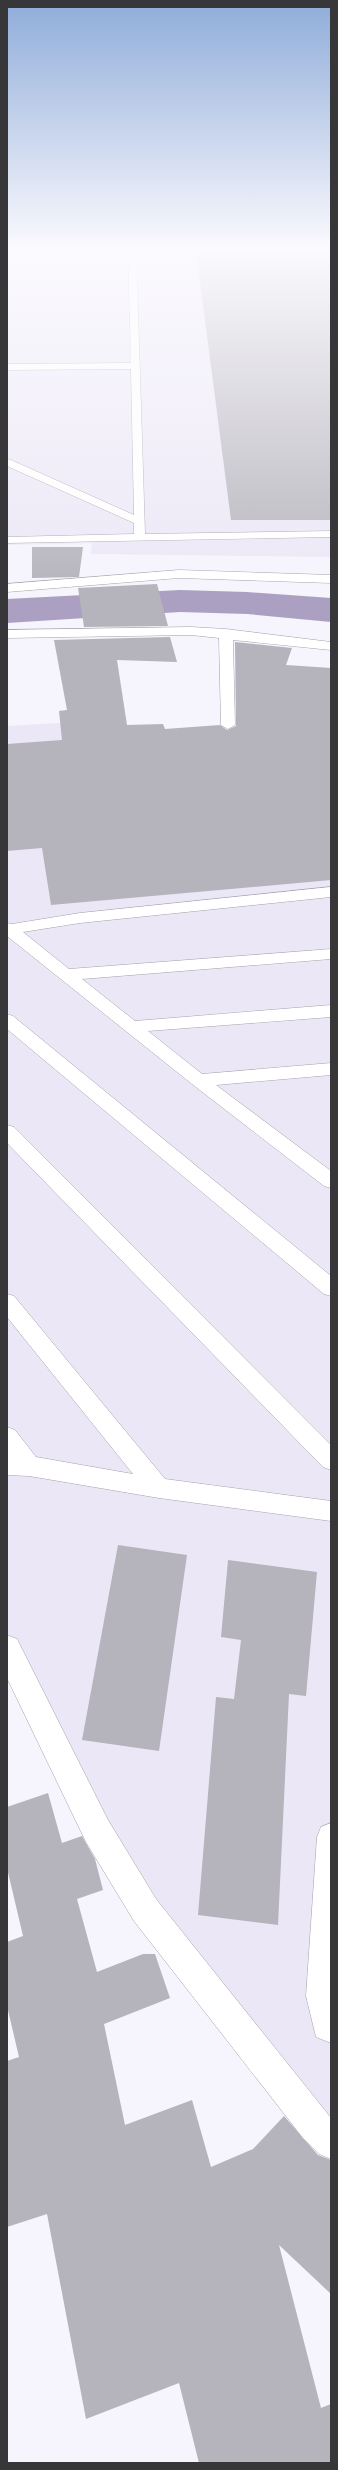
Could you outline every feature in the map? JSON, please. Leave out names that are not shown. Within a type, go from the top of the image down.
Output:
[{"type":"street","points":[[7,588],[179,574],[331,578]]},
{"type":"street","points":[[7,634],[154,631],[226,633],[331,646]]},
{"type":"street","points":[[226,633],[228,725]]},
{"type":"street","points":[[7,1648],[97,1831],[145,1910],[315,2126],[331,2142]]},
{"type":"lane","points":[[135,362],[140,537]]},
{"type":"lane","points":[[7,367],[135,366]]},
{"type":"lane","points":[[7,462],[139,521]]},
{"type":"lane","points":[[58,498],[81,504],[106,506]]},
{"type":"lane","points":[[7,540],[331,534]]},
{"type":"lane","points":[[8,929],[80,918],[331,892]]},
{"type":"lane","points":[[8,929],[130,1027],[331,1181]]},
{"type":"lane","points":[[64,975],[331,954]]},
{"type":"lane","points":[[130,1027],[331,1011]]},
{"type":"lane","points":[[7,1020],[331,1288]]},
{"type":"lane","points":[[198,1080],[331,1069]]},
{"type":"lane","points":[[7,1132],[331,1460]]},
{"type":"lane","points":[[7,1302],[159,1488]]},
{"type":"lane","points":[[7,1437],[18,1466],[159,1488],[331,1511]]},
{"type":"lane","points":[[331,1837],[321,1996],[327,2026],[331,2028]]},
{"type":"shaded area","points":[[7,362],[331,362],[331,557],[91,554],[92,543],[7,545]]},
{"type":"shaded area","points":[[109,720],[331,826],[331,2120],[270,2074],[7,1667],[7,726]]},
{"type":"building","points":[[210,362],[331,362],[331,520],[231,520]]},
{"type":"building","points":[[32,547],[83,547],[79,577],[32,578]]},
{"type":"building","points":[[157,584],[168,626],[84,627],[78,588]]},
{"type":"building","points":[[170,637],[177,662],[117,660],[127,725],[163,724],[165,729],[220,725],[227,730],[236,726],[235,642],[292,648],[286,665],[331,668],[331,880],[51,905],[42,848],[7,851],[7,744],[62,740],[59,711],[67,710],[54,640]]},
{"type":"building","points":[[118,1545],[187,1555],[159,1751],[82,1740]]},
{"type":"building","points":[[228,1560],[317,1572],[306,1696],[289,1694],[278,1925],[198,1915],[216,1697],[234,1699],[241,1640],[221,1637]]},
{"type":"building","points":[[48,1793],[62,1843],[82,1836],[95,1859],[103,1890],[77,1899],[97,1972],[143,1954],[155,1954],[170,1998],[104,2024],[125,2125],[192,2100],[211,2167],[253,2149],[284,2116],[318,2155],[331,2160],[331,2294],[279,2245],[321,2408],[331,2404],[331,2463],[199,2463],[179,2383],[86,2419],[47,2214],[7,2227],[7,2061],[19,2057],[7,2006],[7,1942],[23,1936],[7,1868],[7,1807]]},
{"type":"waterway","points":[[7,611],[180,601],[247,603],[331,610]]}]
